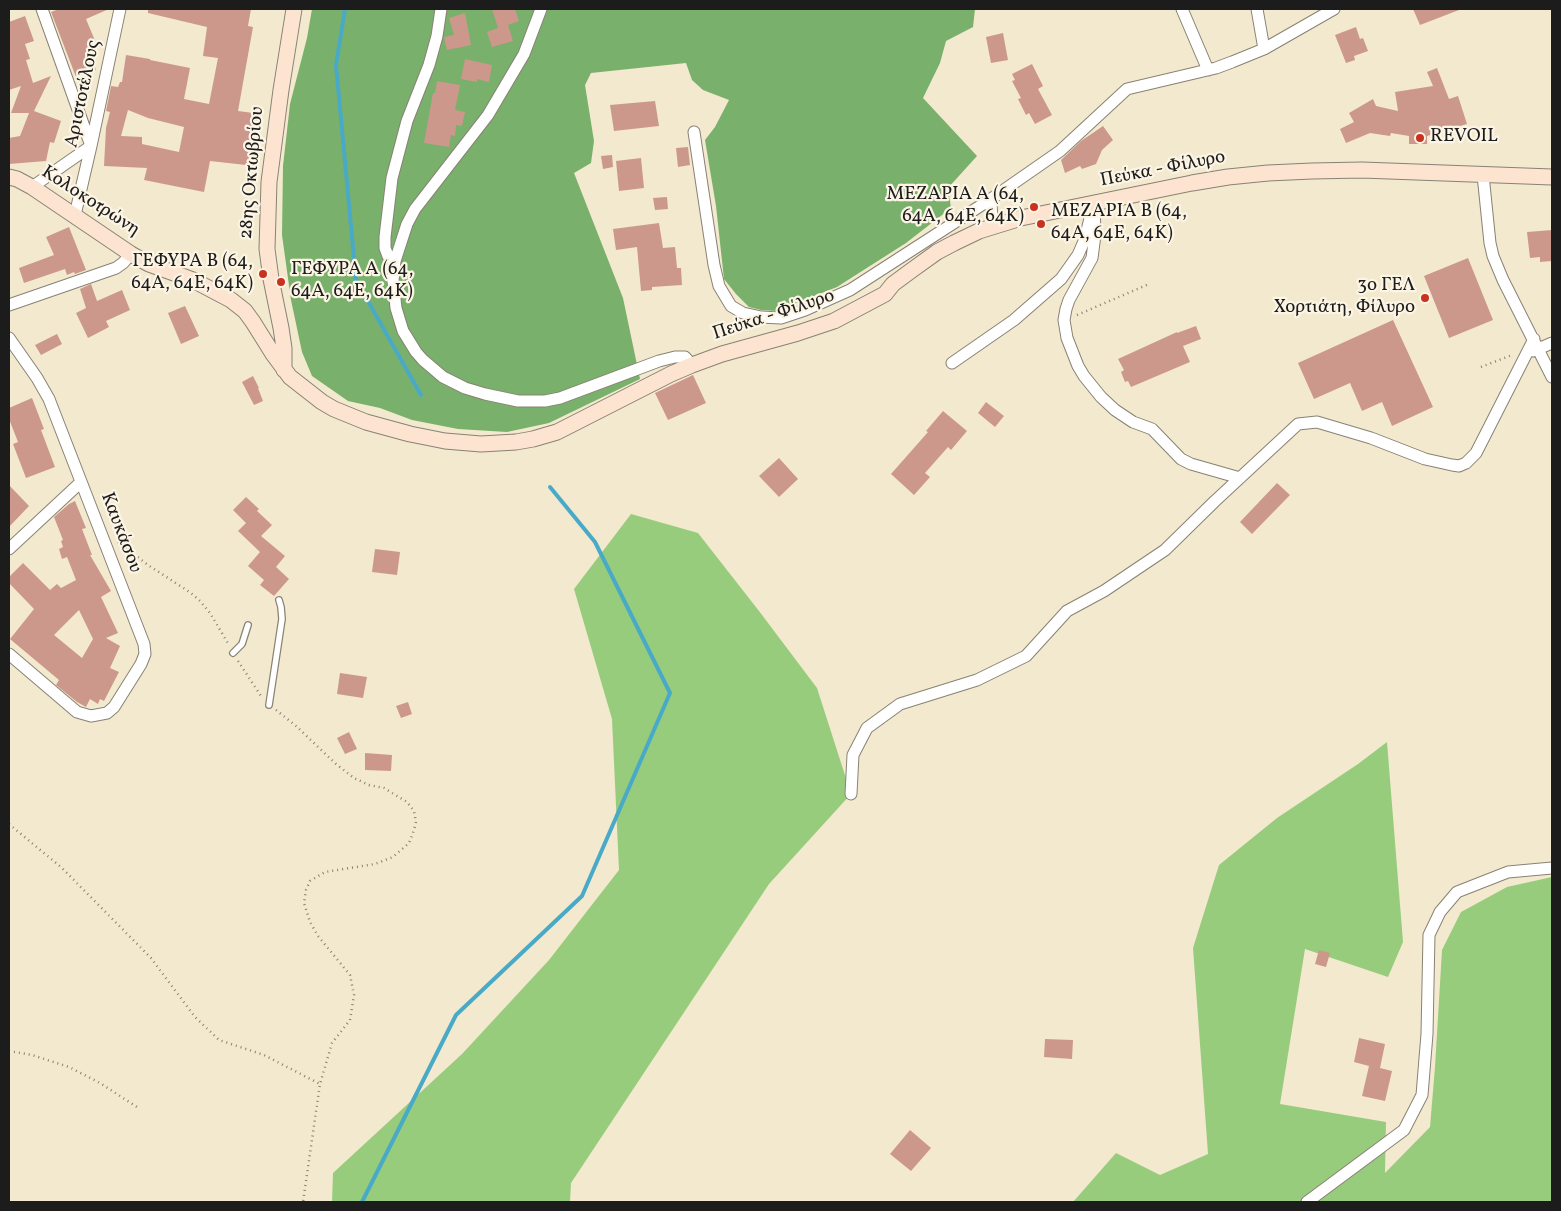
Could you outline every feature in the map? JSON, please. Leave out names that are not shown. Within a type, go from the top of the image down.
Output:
[{"type":"main road","name":"28ης Οκτωβρίου","points":[[284,370],[284,348],[267,249],[269,182],[294,9]]},
{"type":"main road","name":"Πεύκα - Φίλυρο","points":[[284,370],[297,383],[322,402],[366,422],[445,441],[499,444],[533,439],[557,432],[692,365],[722,354],[812,329],[844,316],[884,294],[893,284],[938,252],[966,236],[1021,218],[1210,180],[1268,174],[1362,170],[1552,177]]},
{"type":"main road","name":"Κολοκοτρώνη","points":[[9,177],[32,187],[131,254],[149,264],[193,280],[231,300],[245,312],[284,370]]},
{"type":"street","points":[[32,187],[91,146],[42,9]]},
{"type":"street","name":"Αριστοτέλους","points":[[75,215],[120,9]]},
{"type":"street","points":[[395,261],[387,254],[385,248],[392,178],[406,120],[429,65],[437,36],[441,9]]},
{"type":"street","points":[[541,9],[524,54],[488,115],[415,209],[407,224],[395,261],[393,281],[396,308],[403,331],[419,356],[443,377],[465,388],[518,401],[545,401],[568,396],[666,359],[682,356],[687,358],[692,365]]},
{"type":"street","points":[[1182,9],[1208,70]]},
{"type":"street","points":[[1257,9],[1264,49]]},
{"type":"street","points":[[694,132],[714,265],[719,286],[731,306],[743,313],[760,317],[781,318],[805,310],[850,290],[991,199],[1060,151],[1127,90],[1208,70],[1264,49],[1334,9]]},
{"type":"street","points":[[1483,175],[1493,256],[1503,280],[1552,376]]},
{"type":"street","points":[[991,199],[992,226]]},
{"type":"street","points":[[1094,203],[1096,235],[1092,258],[1069,300],[1064,320],[1072,353],[1084,376],[1101,397],[1115,410],[1128,419],[1152,429],[1171,450],[1185,461],[1240,478]]},
{"type":"street","points":[[952,363],[1014,320],[1061,280],[1078,255],[1085,239],[1094,203]]},
{"type":"street","points":[[9,305],[116,268],[131,254]]},
{"type":"street","name":"Καυκάσου","points":[[9,338],[49,399],[144,644],[146,654],[125,692],[111,711],[102,715],[91,716],[77,712],[9,654]]},
{"type":"street","points":[[851,794],[853,755],[867,728],[900,704],[977,680],[1026,656],[1067,611],[1104,591],[1165,550],[1298,424],[1316,422],[1371,438],[1425,459],[1459,466],[1466,463],[1476,453],[1526,356],[1536,344],[1552,343]]},
{"type":"street","points":[[9,549],[81,482]]},
{"type":"street","points":[[1307,1202],[1404,1130],[1422,1095],[1428,1034],[1429,935],[1440,912],[1457,892],[1508,872],[1552,868]]},
{"type":"lane","points":[[270,705],[282,619],[279,600]]},
{"type":"lane","points":[[233,653],[242,644],[248,625]]},
{"type":"path","points":[[1064,320],[1149,284]]},
{"type":"path","points":[[1481,367],[1516,354],[1526,356]]},
{"type":"path","points":[[102,536],[111,536],[148,565],[200,601],[215,620],[250,680],[270,705],[296,725],[346,773],[362,782],[384,788],[401,798],[411,805],[415,816],[412,837],[401,851],[393,857],[375,864],[325,872],[310,881],[306,890],[304,903],[310,922],[318,936],[350,975],[354,995],[350,1020],[332,1043],[320,1084],[303,1202]]},
{"type":"path","points":[[9,824],[62,868],[151,958],[195,1017],[219,1040],[264,1055],[320,1084]]},
{"type":"path","points":[[9,1051],[32,1055],[68,1067],[140,1109]]},
{"type":"green space","points":[[312,9],[975,9],[973,27],[946,41],[940,63],[923,98],[977,156],[948,188],[951,208],[906,243],[837,287],[776,311],[761,310],[749,307],[724,279],[716,206],[705,140],[715,127],[729,100],[703,90],[692,80],[686,63],[591,73],[585,85],[594,141],[591,163],[574,173],[623,298],[640,379],[549,423],[507,432],[458,429],[412,420],[380,408],[348,401],[312,376],[302,352],[291,300],[282,235],[283,166],[290,104],[307,38]]},
{"type":"green space","points":[[631,514],[698,533],[817,688],[851,794],[769,884],[571,1183],[570,1202],[332,1202],[333,1173],[462,1054],[549,960],[619,870],[612,719],[574,589]]},
{"type":"green space","points":[[1387,742],[1403,942],[1388,977],[1305,949],[1280,1104],[1386,1122],[1385,1173],[1430,1127],[1442,950],[1461,912],[1507,887],[1552,877],[1552,1202],[1073,1202],[1116,1153],[1160,1175],[1208,1154],[1193,948],[1219,865],[1277,818],[1358,764]]},
{"type":"building","points":[[59,9],[109,9],[86,19],[98,48],[96,49],[98,55],[92,58],[96,70],[76,77],[51,12]]},
{"type":"building","points":[[148,9],[251,9],[248,26],[253,27],[238,111],[261,114],[259,127],[253,126],[251,140],[250,151],[256,152],[255,166],[210,161],[204,192],[144,180],[147,168],[104,166],[106,128],[110,112],[106,111],[111,86],[118,87],[120,82],[122,82],[126,55],[190,68],[184,99],[209,104],[218,58],[203,56],[207,27],[148,13]],"holes":[[[128,110],[148,118],[184,127],[179,152],[142,144],[142,137],[121,136]]]},
{"type":"building","points":[[492,9],[515,9],[519,21],[508,25],[513,41],[492,47],[487,32],[498,28]]},
{"type":"building","points":[[1413,9],[1459,9],[1459,10],[1420,25]]},
{"type":"building","points":[[465,13],[471,45],[447,50],[444,37],[454,35],[449,18]]},
{"type":"building","points":[[25,16],[34,41],[25,44],[30,59],[26,60],[33,83],[51,76],[34,111],[61,121],[54,143],[50,142],[46,161],[9,164],[9,138],[20,136],[29,113],[11,113],[21,86],[9,90],[9,22]]},
{"type":"building","points":[[1356,27],[1360,39],[1363,38],[1368,51],[1354,56],[1355,60],[1346,63],[1335,35]]},
{"type":"building","points":[[1003,33],[1008,60],[991,63],[986,37]]},
{"type":"building","points":[[465,59],[492,65],[489,82],[477,79],[477,82],[461,79]]},
{"type":"building","points":[[1032,64],[1043,86],[1038,89],[1052,115],[1035,124],[1029,113],[1026,115],[1018,99],[1021,98],[1012,81],[1015,80],[1012,74]]},
{"type":"building","points":[[1437,68],[1449,99],[1458,96],[1467,124],[1427,136],[1427,144],[1409,144],[1409,136],[1391,133],[1390,136],[1370,133],[1346,143],[1340,129],[1354,122],[1349,113],[1373,99],[1376,106],[1398,111],[1395,92],[1433,86],[1427,72]]},
{"type":"building","points":[[437,81],[460,85],[455,110],[465,112],[462,126],[456,125],[455,136],[451,135],[449,147],[424,143]]},
{"type":"building","points":[[655,101],[659,126],[614,131],[610,105]]},
{"type":"building","points":[[1103,126],[1113,140],[1102,150],[1096,164],[1082,169],[1080,166],[1065,173],[1061,160],[1081,141]]},
{"type":"building","points":[[688,147],[690,165],[678,167],[676,148]]},
{"type":"building","points":[[612,155],[613,167],[603,169],[601,156]]},
{"type":"building","points":[[641,158],[644,188],[619,191],[616,161]]},
{"type":"building","points":[[667,197],[668,209],[655,210],[653,198]]},
{"type":"building","points":[[659,223],[663,248],[675,247],[677,268],[681,268],[682,285],[652,287],[652,290],[641,291],[637,247],[616,250],[613,229]]},
{"type":"building","points":[[69,227],[86,270],[67,275],[65,269],[24,283],[19,268],[54,255],[46,237]]},
{"type":"building","points":[[1552,230],[1552,261],[1540,262],[1540,257],[1530,258],[1527,232]]},
{"type":"building","points":[[1468,258],[1493,320],[1449,338],[1424,276]]},
{"type":"building","points":[[91,284],[97,301],[122,290],[130,310],[106,321],[109,327],[88,338],[76,313],[86,308],[80,289]]},
{"type":"building","points":[[185,306],[199,336],[181,344],[168,313]]},
{"type":"building","points":[[1393,320],[1433,407],[1392,426],[1382,402],[1362,411],[1350,383],[1314,399],[1298,363]]},
{"type":"building","points":[[1196,326],[1201,339],[1183,346],[1190,362],[1131,387],[1128,381],[1125,382],[1121,372],[1124,370],[1118,359],[1177,332]]},
{"type":"building","points":[[57,334],[62,344],[41,355],[35,345]]},
{"type":"building","points":[[693,375],[706,403],[668,420],[655,393]]},
{"type":"building","points":[[253,376],[263,401],[254,405],[242,382]]},
{"type":"building","points":[[32,398],[44,429],[41,430],[55,467],[26,478],[13,444],[18,442],[9,419],[9,408]]},
{"type":"building","points":[[986,402],[1004,416],[995,427],[978,413]]},
{"type":"building","points":[[943,411],[967,431],[951,450],[948,447],[925,473],[930,477],[914,495],[891,474],[928,432],[926,431]]},
{"type":"building","points":[[779,458],[798,479],[779,497],[759,476]]},
{"type":"building","points":[[1277,483],[1290,495],[1252,534],[1240,522]]},
{"type":"building","points":[[9,485],[29,506],[9,527]]},
{"type":"building","points":[[246,497],[272,525],[261,536],[285,556],[276,567],[289,579],[274,596],[260,585],[264,580],[248,566],[260,552],[238,531],[246,523],[233,510]]},
{"type":"building","points":[[75,501],[86,528],[82,529],[92,555],[90,555],[111,591],[101,597],[118,633],[106,638],[120,646],[110,668],[119,672],[104,701],[100,699],[98,704],[90,699],[86,707],[56,685],[59,680],[10,639],[34,609],[9,583],[9,577],[23,563],[50,590],[57,584],[61,588],[76,580],[67,557],[62,559],[59,549],[63,547],[61,541],[63,540],[54,517]],"holes":[[[79,610],[93,639],[82,658],[54,635]]]},
{"type":"building","points":[[375,549],[400,552],[397,575],[372,572]]},
{"type":"building","points":[[340,673],[367,677],[363,698],[337,694]]},
{"type":"building","points":[[408,702],[412,714],[401,718],[396,706]]},
{"type":"building","points":[[349,732],[357,749],[345,754],[337,738]]},
{"type":"building","points":[[365,753],[392,755],[391,771],[365,770]]},
{"type":"building","points":[[1319,950],[1330,953],[1326,967],[1315,964]]},
{"type":"building","points":[[1359,1038],[1385,1044],[1380,1068],[1392,1071],[1385,1101],[1362,1096],[1369,1066],[1354,1062]]},
{"type":"building","points":[[1045,1039],[1073,1040],[1072,1059],[1044,1057]]},
{"type":"building","points":[[910,1130],[931,1148],[911,1171],[890,1154]]},
{"type":"waterway","points":[[345,9],[336,65],[356,280],[421,395]]},
{"type":"waterway","points":[[362,1202],[456,1015],[582,896],[670,693],[595,542],[550,487]]},
{"type":"place","name":"REVOIL","points":[[1420,138]]},
{"type":"place","name":"ΜΕΖΑΡΙΑ A (64, 64Α, 64Ε, 64Κ)","points":[[1034,207]]},
{"type":"place","name":"ΜΕΖΑΡΙΑ B (64, 64Α, 64Ε, 64Κ)","points":[[1041,224]]},
{"type":"place","name":"ΓΕΦΥΡΑ B (64, 64Α, 64Ε, 64Κ)","points":[[263,274]]},
{"type":"place","name":"ΓΕΦΥΡΑ A (64, 64Α, 64Ε, 64Κ)","points":[[281,282]]},
{"type":"place","name":"3ο ΓΕΛ Χορτιάτη, Φίλυρο","points":[[1425,298]]}]
